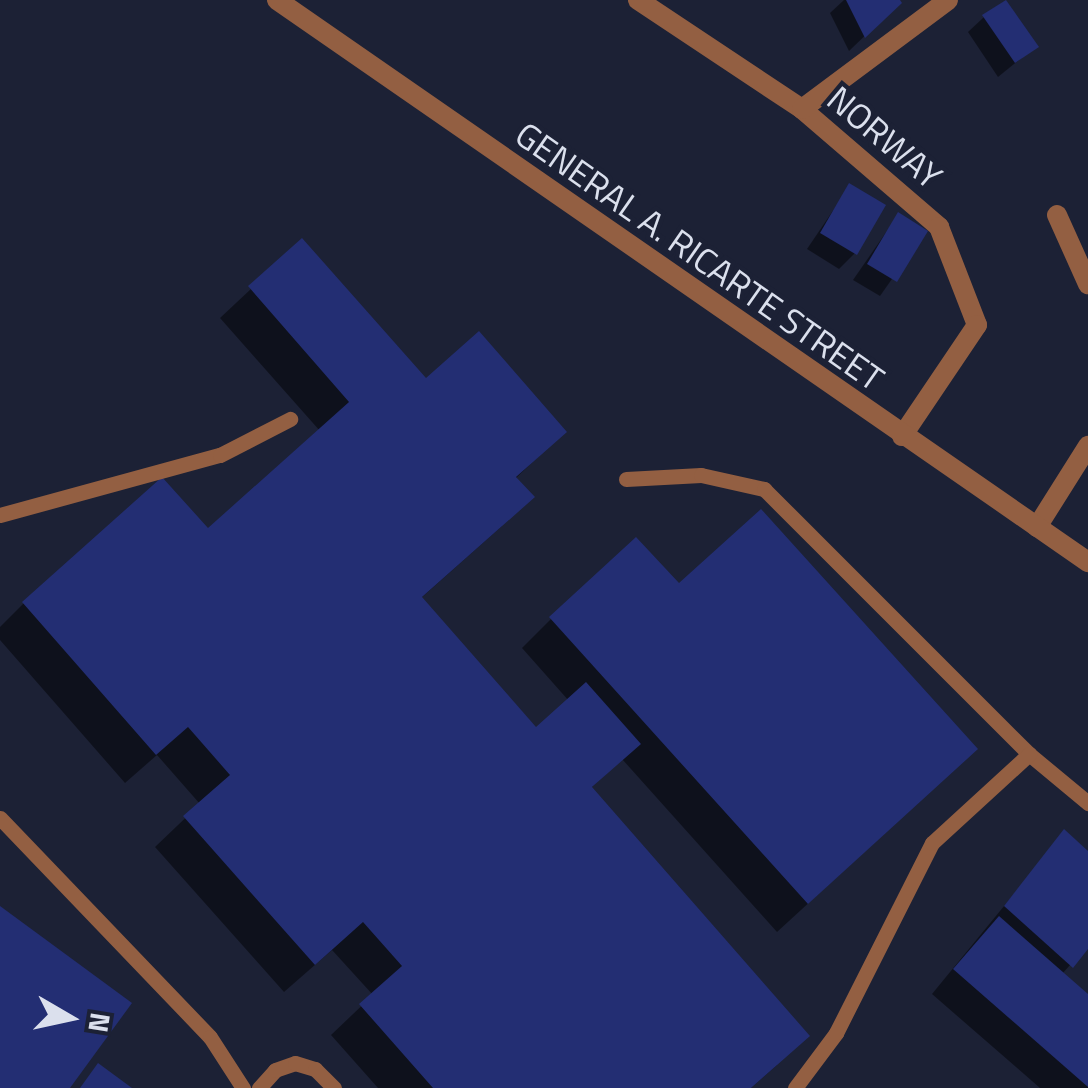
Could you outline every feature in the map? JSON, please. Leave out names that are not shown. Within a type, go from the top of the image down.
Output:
[{"type":"street","name":"GENERAL A. RICARTE STREET","points":[[277,0],[1088,562]]},
{"type":"street","name":"NORWAY","points":[[638,0],[802,109],[939,226],[977,325],[902,436]]},
{"type":"street","points":[[802,109],[923,7],[948,0]]},
{"type":"street","points":[[1058,215],[1088,284]]},
{"type":"street","points":[[1037,527],[1088,446]]},
{"type":"lane","points":[[0,515],[220,455],[290,419]]},
{"type":"lane","points":[[626,480],[701,476],[764,489],[1030,754],[1088,803]]},
{"type":"lane","points":[[795,1088],[836,1033],[932,843],[1030,754]]},
{"type":"lane","points":[[0,818],[210,1037],[243,1088]]},
{"type":"lane","points":[[259,1088],[276,1070],[295,1063],[315,1069],[334,1088]]},
{"type":"building","points":[[846,0],[900,0],[902,3],[865,38]]},
{"type":"building","points":[[1006,0],[1039,47],[1015,63],[982,15]]},
{"type":"building","points":[[849,183],[886,205],[857,255],[820,233]]},
{"type":"building","points":[[898,212],[928,231],[897,282],[867,264]]},
{"type":"building","points":[[302,238],[426,378],[479,331],[567,432],[516,477],[535,497],[422,597],[536,727],[586,682],[641,744],[592,787],[810,1036],[751,1088],[433,1088],[359,1004],[402,966],[363,922],[315,965],[183,816],[230,775],[188,727],[156,755],[22,602],[162,477],[208,528],[349,402],[248,286]]},
{"type":"building","points":[[761,509],[978,749],[808,904],[549,617],[636,537],[679,583]]},
{"type":"building","points":[[1064,829],[1088,851],[1088,949],[1073,968],[1004,906]]},
{"type":"building","points":[[0,906],[132,1003],[70,1088],[0,1088]]},
{"type":"building","points":[[999,916],[1088,994],[1088,1087],[953,969]]},
{"type":"building","points":[[98,1063],[132,1088],[80,1088]]}]
